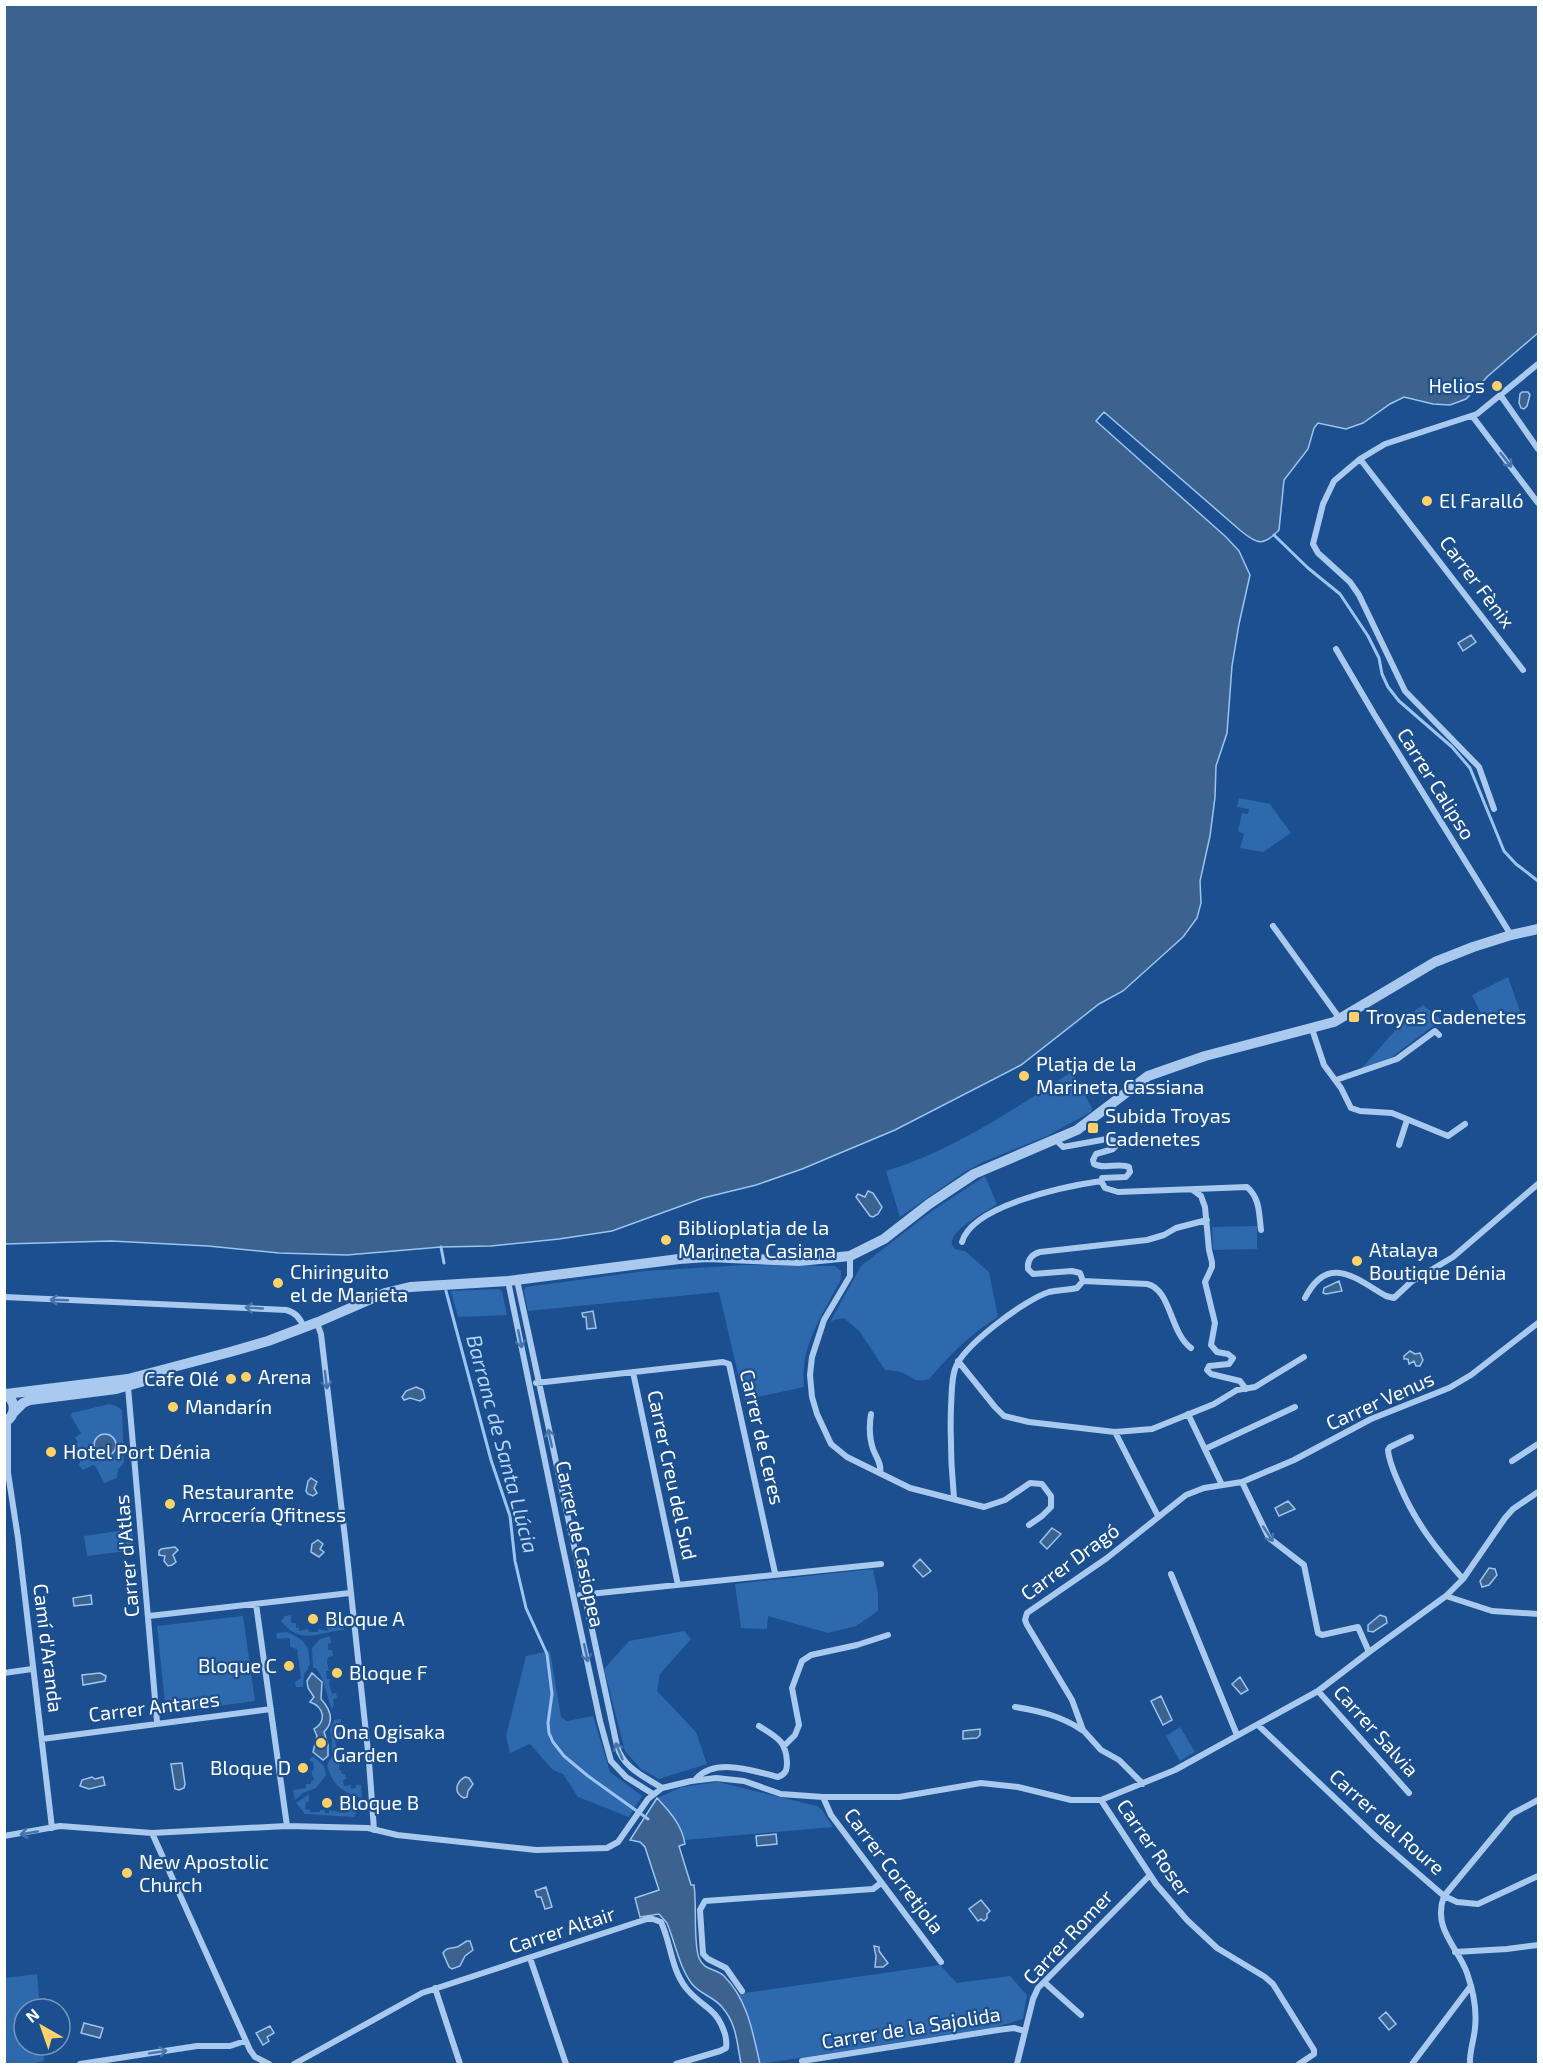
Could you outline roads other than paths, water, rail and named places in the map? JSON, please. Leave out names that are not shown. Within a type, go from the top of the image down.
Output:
[{"type":"street","points":[[1494,809],[1479,767],[1405,691],[1355,588],[1314,547],[1313,540],[1323,504],[1334,481],[1360,459],[1394,441],[1473,417],[1539,364]]},
{"type":"street","points":[[1501,396],[1539,449]]},
{"type":"street","points":[[1473,417],[1539,503]]},
{"type":"street","name":"Carrer Fènix","points":[[1360,459],[1523,670]]},
{"type":"street","name":"Carrer Calipso","points":[[1336,649],[1511,935]]},
{"type":"street","points":[[1273,926],[1340,1019]]},
{"type":"street","points":[[5,1393],[114,1382],[177,1366],[268,1341],[402,1288],[512,1281],[679,1259],[708,1257],[799,1261],[850,1256],[884,1239],[929,1204],[974,1174],[1077,1130],[1148,1076],[1205,1056],[1312,1029],[1340,1019],[1435,962],[1473,947],[1536,930]]},
{"type":"street","points":[[1312,1029],[1324,1065],[1336,1080],[1348,1104],[1355,1110],[1392,1113],[1448,1136],[1465,1124]]},
{"type":"street","points":[[1336,1080],[1397,1059],[1435,1031],[1439,1035]]},
{"type":"street","points":[[1400,1145],[1407,1120]]},
{"type":"street","points":[[962,1242],[966,1233],[974,1225],[1001,1209],[1049,1191],[1101,1181],[1107,1176],[1126,1177],[1130,1172],[1127,1166],[1101,1167],[1094,1164],[1096,1154],[1113,1149],[1114,1142],[1107,1139],[1066,1147],[1061,1146],[1056,1140]]},
{"type":"street","points":[[1101,1181],[1105,1188],[1118,1192],[1247,1187],[1256,1197],[1261,1230]]},
{"type":"street","points":[[1305,1298],[1322,1276],[1338,1272],[1346,1273],[1386,1296],[1394,1298],[1412,1282],[1453,1257],[1539,1184]]},
{"type":"street","points":[[1193,1190],[1201,1196],[1207,1220],[1212,1262],[1205,1288],[1215,1323],[1211,1345],[1217,1352],[1228,1354],[1233,1358],[1229,1364],[1212,1365],[1207,1370],[1211,1374],[1240,1381],[1246,1389]]},
{"type":"street","points":[[1083,1281],[1083,1277],[1078,1272],[1033,1274],[1028,1269],[1029,1260],[1032,1255],[1040,1252],[1147,1240],[1164,1235],[1176,1228],[1207,1220]]},
{"type":"street","points":[[850,1256],[850,1276],[824,1320],[810,1367],[811,1389],[817,1414],[834,1447],[853,1461],[921,1492],[954,1498],[984,1507],[1005,1500],[1030,1483],[1042,1484],[1051,1496],[1051,1507],[1029,1526]]},
{"type":"street","name":"Carrer de Casiopea","points":[[512,1281],[538,1383],[619,1755],[633,1769],[662,1788]]},
{"type":"street","name":"Carrer de Casiopea","points":[[512,1281],[529,1384],[573,1596],[611,1761],[626,1777],[651,1797]]},
{"type":"street","points":[[1083,1281],[1155,1286],[1161,1292],[1180,1338],[1191,1348]]},
{"type":"street","points":[[954,1498],[951,1460],[952,1400],[953,1376],[958,1361],[985,1334],[1029,1302],[1050,1292],[1077,1288],[1083,1281]]},
{"type":"street","points":[[4,1298],[286,1310],[299,1318],[304,1328]]},
{"type":"street","points":[[317,1323],[321,1334],[335,1455],[369,1761],[374,1830]]},
{"type":"street","name":"Carrer Venus","points":[[1222,1485],[1242,1482],[1294,1460],[1371,1419],[1449,1388],[1471,1375],[1539,1323]]},
{"type":"street","points":[[958,1361],[1005,1416],[1029,1422],[1115,1432],[1152,1429],[1214,1404],[1237,1390],[1255,1387],[1304,1357]]},
{"type":"street","name":"Carrer de Ceres","points":[[529,1384],[723,1362],[729,1364],[775,1574]]},
{"type":"street","points":[[9,1419],[23,1403],[30,1400],[128,1387],[155,1378],[177,1366]]},
{"type":"street","name":"Carrer Creu del Sud","points":[[633,1372],[678,1585]]},
{"type":"street","name":"Carrer d'Atlas","points":[[128,1387],[157,1722]]},
{"type":"street","points":[[5,1393],[13,1402],[9,1419]]},
{"type":"street","points":[[1205,1449],[1295,1407]]},
{"type":"street","points":[[871,1414],[869,1431],[881,1467],[880,1473]]},
{"type":"street","points":[[1188,1414],[1222,1485]]},
{"type":"street","name":"Camí d'Aranda","points":[[9,1419],[8,1473],[18,1538],[52,1828]]},
{"type":"street","points":[[1115,1432],[1158,1516]]},
{"type":"street","points":[[1411,1437],[1388,1450],[1398,1480],[1408,1506],[1421,1528],[1463,1579]]},
{"type":"street","points":[[1512,1461],[1539,1444]]},
{"type":"street","name":"Camí d'Aranda","points":[[4,1463],[8,1473]]},
{"type":"street","points":[[1242,1482],[1269,1538],[1304,1564],[1318,1633],[1322,1635],[1358,1627],[1369,1652]]},
{"type":"street","name":"Carrer Dragó","points":[[1143,1784],[1119,1760],[1101,1750],[1083,1730],[1072,1700],[1027,1625],[1025,1616],[1107,1558],[1186,1495],[1204,1488],[1222,1485]]},
{"type":"street","points":[[4,1836],[60,1826],[152,1833],[287,1826],[374,1830],[397,1835],[501,1847],[570,1849],[612,1847],[651,1797],[662,1788],[696,1780],[744,1781],[781,1794],[822,1797],[898,1797],[981,1783],[1018,1787],[1071,1800],[1101,1800],[1188,1764],[1318,1691],[1446,1596],[1463,1579],[1505,1518],[1513,1509],[1539,1491]]},
{"type":"street","points":[[573,1596],[881,1564]]},
{"type":"street","points":[[1171,1574],[1237,1736]]},
{"type":"street","points":[[149,1616],[350,1593]]},
{"type":"street","points":[[1446,1596],[1492,1611],[1539,1614]]},
{"type":"street","points":[[256,1604],[287,1826]]},
{"type":"street","points":[[784,1746],[795,1735],[799,1725],[792,1688],[802,1661],[811,1655],[857,1645],[888,1635]]},
{"type":"street","points":[[4,1673],[32,1670]]},
{"type":"street","name":"Carrer Salvia","points":[[1318,1691],[1409,1792]]},
{"type":"street","points":[[1015,1707],[1045,1712],[1083,1730]]},
{"type":"street","name":"Carrer Antares","points":[[42,1739],[157,1722],[271,1709]]},
{"type":"street","name":"Carrer del Roure","points":[[1258,1725],[1377,1838],[1444,1896],[1441,1911],[1444,1929],[1467,1972],[1476,2013],[1470,2064]]},
{"type":"street","points":[[696,1780],[702,1772],[729,1767],[778,1777],[783,1775],[787,1768],[784,1746],[776,1737],[759,1726]]},
{"type":"street","name":"Carrer Corretjola","points":[[822,1797],[831,1815],[941,1962]]},
{"type":"street","name":"Carrer Roser","points":[[1101,1800],[1167,1898],[1210,1942],[1273,1984],[1314,2050],[1314,2054],[1299,2064]]},
{"type":"street","points":[[1539,1800],[1512,1815],[1444,1896],[1457,1902],[1478,1904],[1539,1876]]},
{"type":"street","points":[[152,1833],[245,2041],[255,2056],[269,2064]]},
{"type":"street","name":"Carrer Romer","points":[[1017,2064],[1024,2031],[1038,1988],[1150,1875]]},
{"type":"street","points":[[742,1991],[726,1968],[703,1954],[700,1910],[705,1901],[873,1889],[881,1883]]},
{"type":"street","name":"Carrer Altair","points":[[294,2064],[408,2000],[435,1988],[650,1918],[658,1919],[663,1926],[681,1981],[695,1998],[714,2012],[720,2020],[727,2042],[726,2048],[720,2051],[676,2064]]},
{"type":"street","points":[[1455,1952],[1539,1945]]},
{"type":"street","points":[[530,1958],[566,2064]]},
{"type":"street","points":[[1044,1982],[1081,2015]]},
{"type":"street","points":[[1412,2064],[1470,1987]]},
{"type":"street","points":[[435,1988],[460,2064]]},
{"type":"street","name":"Carrer de la Sajolida","points":[[802,2061],[998,2030],[1014,2028],[1024,2031]]},
{"type":"street","points":[[83,2064],[196,2046],[230,2046],[245,2041]]},
{"type":"waterway","points":[[1274,535],[1308,568],[1340,594],[1368,636],[1379,658],[1382,674],[1388,687],[1399,701],[1452,747],[1470,768],[1504,851],[1516,864],[1538,881]]},
{"type":"waterway","name":"Barranc de Santa Llúcia","points":[[441,1247],[444,1263]]},
{"type":"waterway","name":"Barranc de Santa Llúcia","points":[[446,1291],[491,1460],[510,1516],[515,1561],[526,1608],[547,1654],[552,1694],[549,1733],[564,1756],[648,1819]]},
{"type":"place","name":"Helios","points":[[1497,386]]},
{"type":"place","name":"El Faralló","points":[[1427,501]]},
{"type":"place","name":"Troyas Cadenetes","points":[[1354,1017]]},
{"type":"place","name":"Platja de la Marineta Cassiana","points":[[1024,1076]]},
{"type":"place","name":"Subida Troyas Cadenetes","points":[[1093,1128]]},
{"type":"place","name":"Biblioplatja de la Marineta Casiana","points":[[666,1240]]},
{"type":"place","name":"Atalaya Boutique Dénia","points":[[1357,1261]]},
{"type":"place","name":"Chiringuito el de Marieta","points":[[278,1283]]},
{"type":"place","name":"Arena","points":[[246,1377]]},
{"type":"place","name":"Cafe Olé","points":[[231,1379]]},
{"type":"place","name":"Mandarín","points":[[173,1407]]},
{"type":"place","name":"Hotel Port Dénia","points":[[51,1452]]},
{"type":"place","name":"Restaurante Arrocería Qfitness","points":[[170,1504]]},
{"type":"place","name":"Bloque A","points":[[313,1619]]},
{"type":"place","name":"Bloque C","points":[[289,1666]]},
{"type":"place","name":"Bloque F","points":[[337,1673]]},
{"type":"place","name":"Ona Ogisaka Garden","points":[[321,1743]]},
{"type":"place","name":"Bloque D","points":[[303,1768]]},
{"type":"place","name":"Bloque B","points":[[327,1803]]},
{"type":"place","name":"New Apostolic Church","points":[[127,1873]]}]
